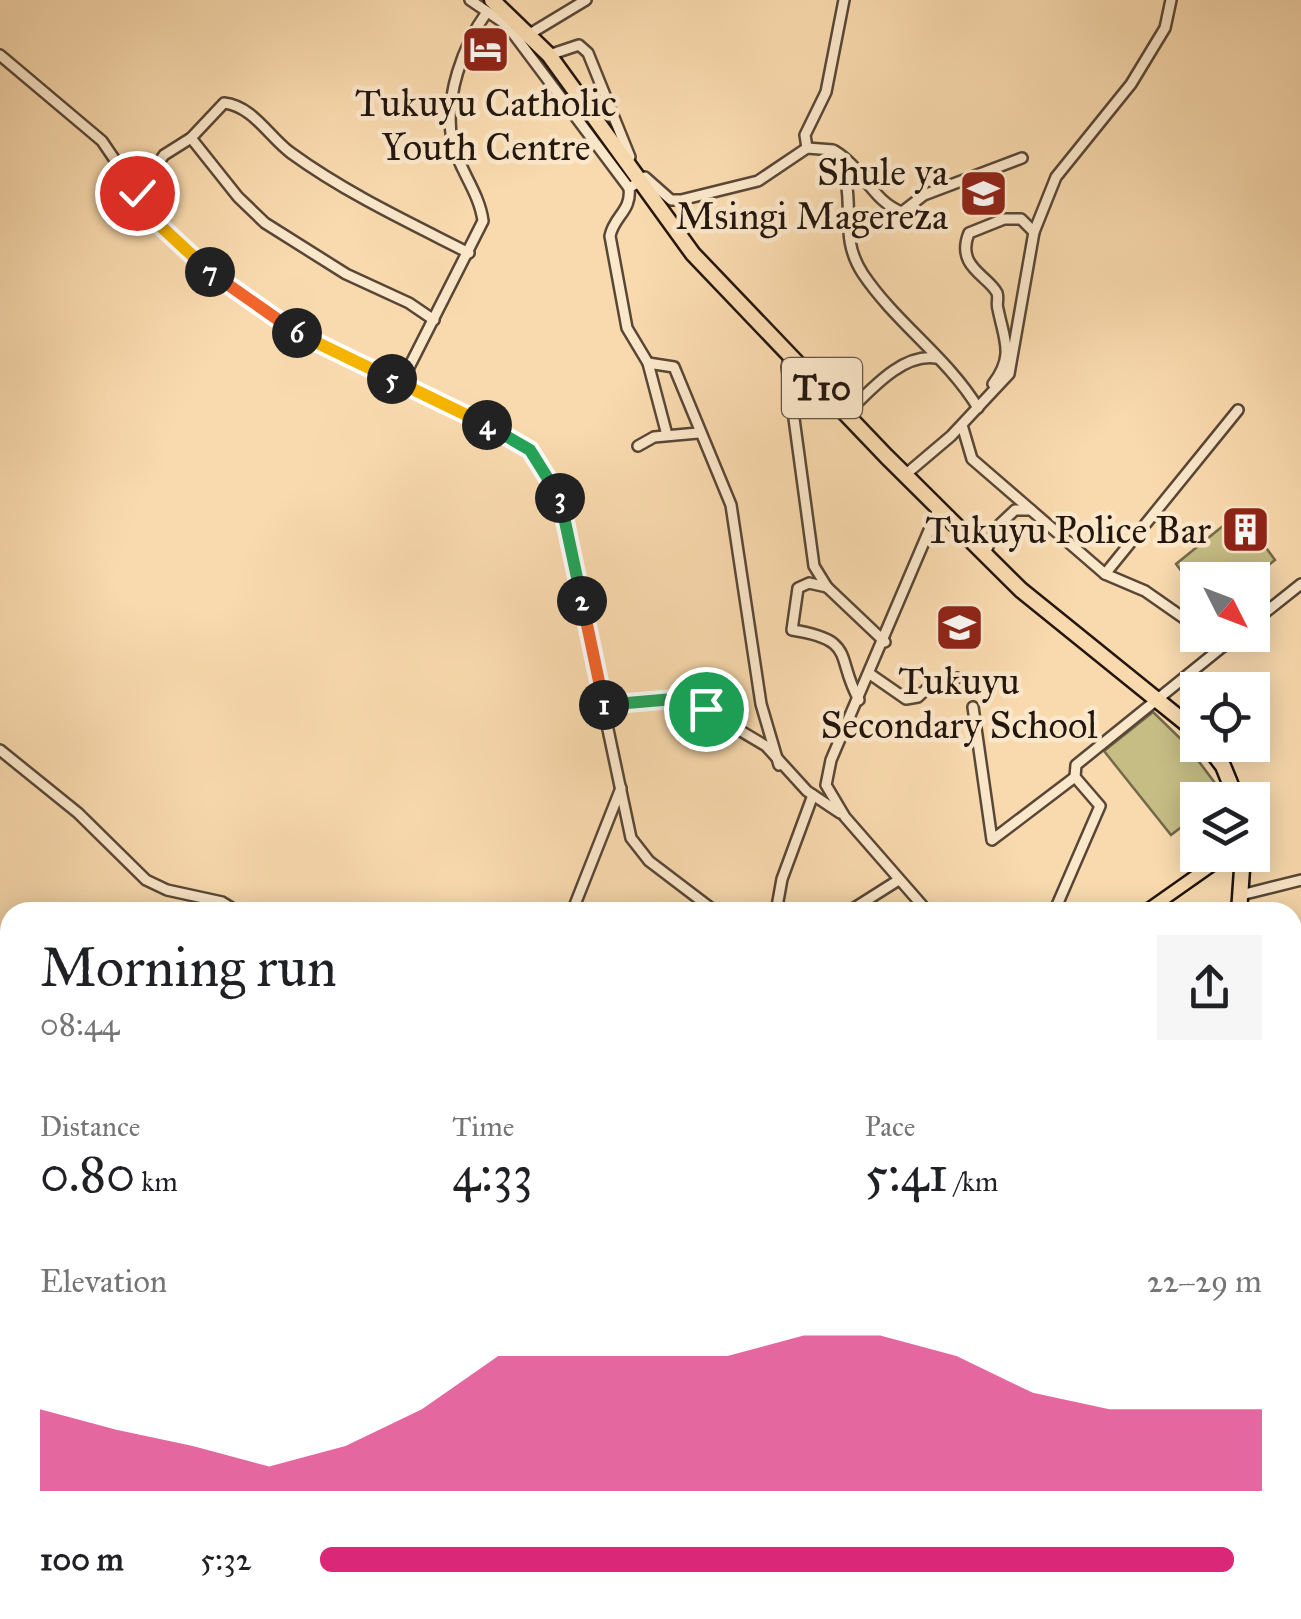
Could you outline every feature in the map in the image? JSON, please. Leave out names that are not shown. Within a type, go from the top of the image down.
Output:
[{"type":"highway","name":"T10","points":[[489,6],[531,36],[548,55],[565,90],[627,159],[634,185],[693,254],[905,475],[1070,632],[1180,717]]},
{"type":"highway","points":[[1241,902],[1242,872]]},
{"type":"main road","points":[[1159,902],[1202,872]]},
{"type":"street","points":[[470,0],[489,6],[565,90],[634,185],[627,210],[612,225],[610,236],[627,328],[648,364],[667,435]]},
{"type":"street","points":[[509,28],[531,36],[586,0]]},
{"type":"street","points":[[807,148],[805,135],[826,92],[844,0]]},
{"type":"street","points":[[905,475],[962,425],[1010,374],[1034,232],[1056,177],[1131,84],[1164,28],[1171,0]]},
{"type":"street","points":[[401,383],[483,222],[480,196],[452,142],[451,122],[460,64],[469,36],[489,6]]},
{"type":"street","points":[[548,55],[579,45],[588,54],[627,159],[671,200],[758,181],[807,148],[833,150],[847,158],[888,208],[902,212],[924,194],[1022,158]]},
{"type":"street","points":[[0,55],[102,140],[137,193],[178,244],[224,284],[306,339],[509,436],[530,450],[557,489],[632,838],[649,861],[703,902]]},
{"type":"street","points":[[137,193],[164,155],[191,138],[224,104],[236,104],[288,151],[326,176],[469,253]]},
{"type":"street","points":[[191,138],[216,172],[265,223],[346,274],[409,303],[434,320]]},
{"type":"street","points":[[833,150],[848,174],[848,229],[856,261],[964,386],[978,408]]},
{"type":"street","points":[[978,408],[1006,363],[1009,342],[997,292],[975,275],[965,243],[969,233],[1004,219],[1022,219],[1034,232]]},
{"type":"street","points":[[790,354],[788,367],[814,566],[827,588],[885,642]]},
{"type":"street","points":[[846,414],[879,382],[916,358],[936,358]]},
{"type":"street","points":[[648,364],[674,367],[698,433],[731,505],[760,704],[778,765]]},
{"type":"street","points":[[1105,574],[1238,410]]},
{"type":"street","points":[[962,425],[972,458],[1031,510],[1105,574],[1145,591],[1180,615]]},
{"type":"street","points":[[638,446],[667,435],[698,433]]},
{"type":"street","points":[[918,902],[846,817],[826,784],[831,760],[885,642],[939,508]]},
{"type":"street","points":[[985,553],[997,526],[1016,510],[1031,510]]},
{"type":"street","points":[[827,588],[809,583],[798,588],[792,630],[822,635],[842,651],[858,700]]},
{"type":"street","points":[[1270,609],[1301,584]]},
{"type":"street","points":[[1058,902],[1100,806],[1075,778],[1076,765],[1216,652]]},
{"type":"street","points":[[870,674],[906,699],[918,697],[933,683],[957,678]]},
{"type":"street","points":[[604,706],[685,698],[766,746],[778,765],[846,817]]},
{"type":"street","points":[[973,706],[992,840],[1075,778]]},
{"type":"street","points":[[0,750],[78,813],[146,880],[167,890],[222,902]]},
{"type":"street","points":[[576,902],[621,788]]},
{"type":"street","points":[[778,902],[782,879],[814,795]]},
{"type":"street","points":[[1241,896],[1301,880]]},
{"type":"street","points":[[864,902],[897,881]]},
{"type":"shaded area","points":[[1229,521],[1247,546],[1259,538],[1275,560],[1270,564],[1180,562],[1180,569],[1176,564]]},
{"type":"shaded area","points":[[1153,712],[1180,738],[1180,762],[1199,762],[1214,782],[1180,782],[1180,828],[1171,835],[1104,751]]},
{"type":"place","name":"Tukuyu Catholic Youth Centre","points":[[486,49]]},
{"type":"place","name":"Shule ya Msingi Magereza","points":[[983,194]]},
{"type":"place","name":"Tukuyu Police Bar","points":[[1246,530]]},
{"type":"place","name":"Tukuyu Secondary School","points":[[959,627]]},
{"type":"route","points":[[137,193],[154,220],[224,284],[306,339],[509,436],[530,450],[557,489],[569,528],[594,673],[604,706],[651,698],[685,698],[706,709]]}]
